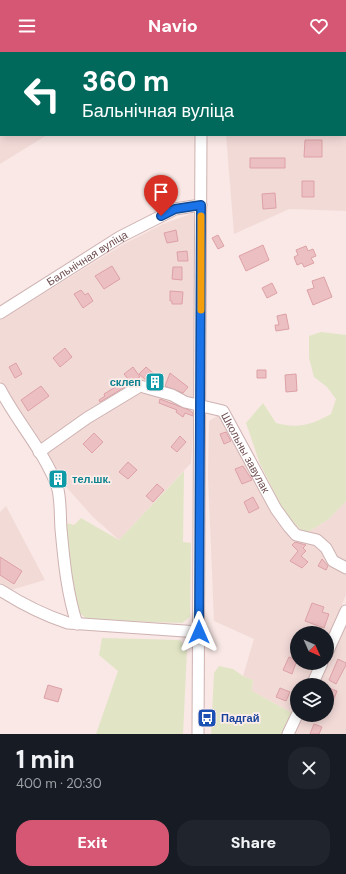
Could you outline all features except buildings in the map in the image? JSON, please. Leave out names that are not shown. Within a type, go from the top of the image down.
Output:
[{"type":"street","points":[[198,734],[201,136]]},
{"type":"street","name":"Бальнічная вуліца","points":[[0,313],[120,237],[175,209],[201,205]]},
{"type":"street","name":"Школьны завулак","points":[[39,452],[87,418],[140,386],[200,406],[223,411],[276,509],[289,527],[296,535],[317,540],[326,548],[333,561],[346,568]]},
{"type":"street","points":[[0,389],[16,419],[39,452],[57,487],[65,575],[71,604],[73,624]]},
{"type":"street","points":[[0,590],[19,602],[49,617],[73,624],[199,632]]},
{"type":"street","points":[[334,638],[346,611]]},
{"type":"street","points":[[288,734],[294,722]]},
{"type":"shaded area","points":[[0,136],[45,136],[0,164]]},
{"type":"shaded area","points":[[226,136],[346,136],[346,211],[289,209],[234,234]]},
{"type":"shaded area","points":[[193,213],[195,402],[191,463],[119,540],[93,517],[68,489],[33,442],[9,399],[0,380],[0,320],[124,244],[163,224]]},
{"type":"shaded area","points":[[222,413],[286,530],[321,547],[346,571],[346,595],[342,604],[344,605],[334,626],[290,626],[290,670],[313,670],[309,678],[290,678],[290,712],[252,691],[253,680],[243,676],[254,639],[214,621],[208,476],[209,421]]},
{"type":"shaded area","points":[[346,501],[346,564],[305,534],[329,519]]},
{"type":"shaded area","points":[[6,506],[45,580],[11,590],[0,582],[0,512]]},
{"type":"shaded area","points":[[346,621],[346,734],[294,734],[299,722],[334,722],[334,678],[320,678],[324,670],[334,670],[334,647]]},
{"type":"green space","points":[[321,332],[346,335],[346,501],[329,519],[305,534],[286,515],[260,464],[246,423],[263,403],[276,423],[284,425],[304,425],[317,421],[331,414],[336,399],[327,387],[314,377],[309,358],[309,336]]},
{"type":"green space","points":[[184,471],[183,542],[191,543],[190,617],[182,623],[88,620],[80,613],[75,600],[63,522],[74,525],[81,518],[119,540]]},
{"type":"green space","points":[[102,638],[180,640],[187,651],[183,734],[96,734],[118,671],[99,655]]},
{"type":"green space","points":[[219,666],[233,669],[243,676],[253,680],[252,691],[290,712],[290,717],[282,734],[211,734],[214,673]]},
{"type":"slow traffic","points":[[201,216],[201,310]]},
{"type":"place","name":"склеп","points":[[155,382]]},
{"type":"place","name":"тел.шк.","points":[[58,479]]},
{"type":"place","name":"Падгай","points":[[207,718]]},
{"type":"route","points":[[161,216],[175,209],[201,205],[199,632]]}]
